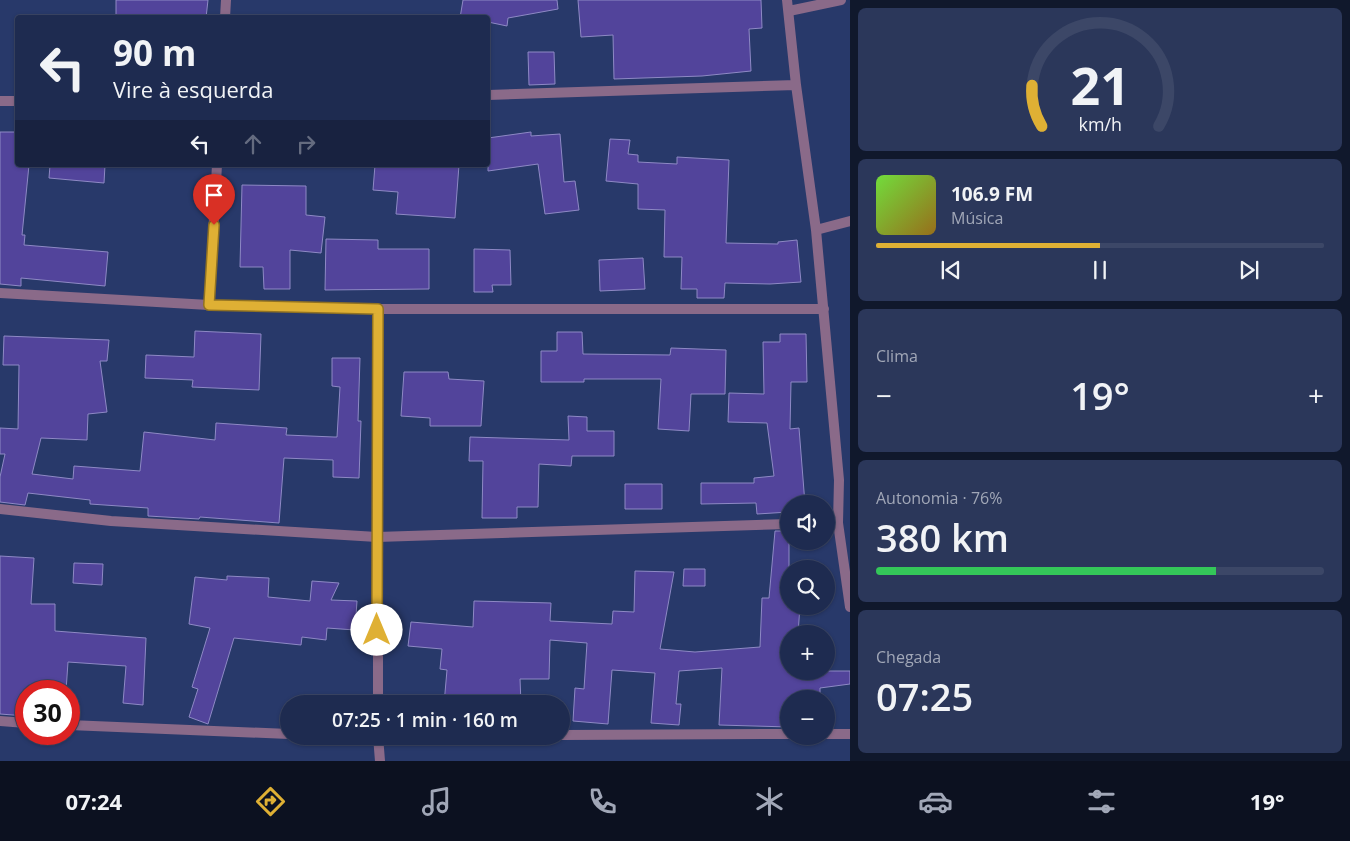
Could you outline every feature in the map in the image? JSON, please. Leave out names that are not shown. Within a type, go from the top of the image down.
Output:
[{"type":"street","points":[[225,15],[226,0]]},
{"type":"street","points":[[787,0],[796,86],[816,230],[839,480],[838,523],[850,607]]},
{"type":"street","points":[[789,11],[841,0]]},
{"type":"street","points":[[490,95],[796,86]]},
{"type":"street","points":[[0,101],[15,101]]},
{"type":"street","points":[[209,305],[217,167]]},
{"type":"street","points":[[816,230],[850,221]]},
{"type":"street","points":[[0,293],[209,305],[378,309],[824,309]]},
{"type":"street","points":[[378,309],[378,695]]},
{"type":"street","points":[[839,480],[850,476]]},
{"type":"street","points":[[0,509],[111,521],[377,537],[780,524]]},
{"type":"street","points":[[0,721],[15,722]]},
{"type":"street","points":[[80,725],[280,734]]},
{"type":"street","points":[[570,735],[780,734]]},
{"type":"street","points":[[835,734],[850,734]]},
{"type":"street","points":[[379,745],[380,761]]},
{"type":"building","points":[[116,0],[208,0],[206,15],[116,15]]},
{"type":"building","points":[[463,0],[557,0],[558,9],[508,18],[507,26],[490,22],[490,15],[460,15]]},
{"type":"building","points":[[578,0],[761,0],[762,28],[749,29],[751,71],[702,76],[614,79],[613,35],[581,37]]},
{"type":"building","points":[[528,52],[554,52],[555,84],[529,85]]},
{"type":"building","points":[[0,132],[15,132],[15,167],[29,167],[22,235],[25,235],[24,245],[108,252],[105,286],[21,278],[21,286],[0,284]]},
{"type":"building","points":[[531,132],[531,136],[560,134],[564,182],[575,181],[579,210],[545,214],[538,164],[488,171],[488,167],[490,167],[490,138]]},
{"type":"building","points":[[610,139],[630,140],[628,154],[638,155],[638,162],[677,164],[677,157],[729,160],[726,243],[778,244],[778,242],[797,240],[801,282],[770,284],[725,283],[724,298],[697,298],[697,289],[681,289],[682,257],[664,257],[665,210],[638,209],[638,184],[606,181]]},
{"type":"building","points":[[50,167],[105,167],[104,183],[49,178]]},
{"type":"building","points":[[375,167],[459,167],[455,218],[396,214],[398,192],[373,190]]},
{"type":"building","points":[[242,185],[306,186],[306,215],[325,217],[321,253],[290,250],[290,289],[264,289],[263,267],[240,267]]},
{"type":"building","points":[[326,239],[378,240],[378,249],[429,249],[429,289],[325,290]]},
{"type":"building","points":[[474,249],[510,250],[511,285],[492,285],[493,292],[474,292]]},
{"type":"building","points":[[643,258],[645,289],[600,291],[599,260]]},
{"type":"building","points":[[195,331],[261,334],[259,390],[192,387],[193,380],[145,378],[146,355],[194,357]]},
{"type":"building","points":[[557,332],[582,332],[583,354],[670,355],[671,348],[726,350],[725,394],[691,394],[689,431],[658,429],[661,379],[584,379],[584,382],[541,382],[541,351],[557,351]]},
{"type":"building","points":[[780,334],[806,334],[807,382],[791,382],[790,429],[799,428],[804,495],[780,495],[780,513],[757,514],[756,503],[701,504],[701,483],[754,483],[754,478],[774,476],[767,423],[728,422],[729,393],[764,394],[763,342],[780,342]]},
{"type":"building","points":[[4,336],[109,340],[107,361],[100,361],[107,412],[88,414],[87,440],[41,438],[32,474],[73,479],[74,466],[140,471],[144,432],[215,440],[216,423],[287,428],[286,435],[337,437],[340,387],[332,386],[332,358],[360,358],[358,421],[361,421],[359,478],[333,477],[333,460],[284,458],[279,523],[200,517],[199,519],[148,516],[148,508],[90,504],[90,500],[28,493],[25,505],[0,502],[0,477],[5,454],[0,454],[0,428],[18,429],[19,365],[3,365]]},
{"type":"building","points":[[404,372],[448,372],[449,379],[484,381],[481,426],[430,426],[430,418],[401,416]]},
{"type":"building","points":[[568,416],[587,417],[587,431],[614,431],[614,456],[572,456],[571,466],[539,464],[538,507],[517,507],[517,518],[482,518],[483,461],[469,461],[470,437],[569,440]]},
{"type":"building","points":[[625,484],[662,484],[662,509],[625,509]]},
{"type":"building","points":[[775,531],[780,531],[780,550],[789,550],[789,560],[780,560],[780,615],[799,615],[799,625],[780,625],[780,680],[835,680],[835,671],[850,671],[850,684],[820,688],[820,690],[780,690],[780,727],[719,725],[722,668],[679,671],[676,704],[681,704],[679,725],[651,723],[655,673],[612,670],[608,724],[573,721],[575,688],[584,689],[587,643],[550,640],[549,679],[520,679],[521,695],[445,695],[447,670],[440,669],[442,649],[408,646],[411,622],[473,627],[474,601],[551,603],[550,621],[612,624],[613,611],[634,612],[635,571],[674,572],[660,649],[695,652],[760,647],[762,598],[769,598]]},
{"type":"building","points":[[0,556],[34,558],[31,604],[55,604],[55,631],[146,638],[143,705],[123,703],[126,666],[68,662],[67,680],[15,680],[15,715],[0,714]]},
{"type":"building","points":[[74,563],[103,564],[102,585],[73,583]]},
{"type":"building","points":[[684,569],[705,569],[705,586],[683,586]]},
{"type":"building","points":[[227,576],[269,578],[268,597],[310,601],[312,581],[339,583],[331,600],[357,601],[355,630],[327,628],[326,640],[302,637],[301,645],[234,638],[208,724],[189,717],[198,689],[192,687],[210,628],[189,624],[195,577],[227,580]]},
{"type":"route","points":[[214,225],[209,305],[378,309],[377,630]]}]
